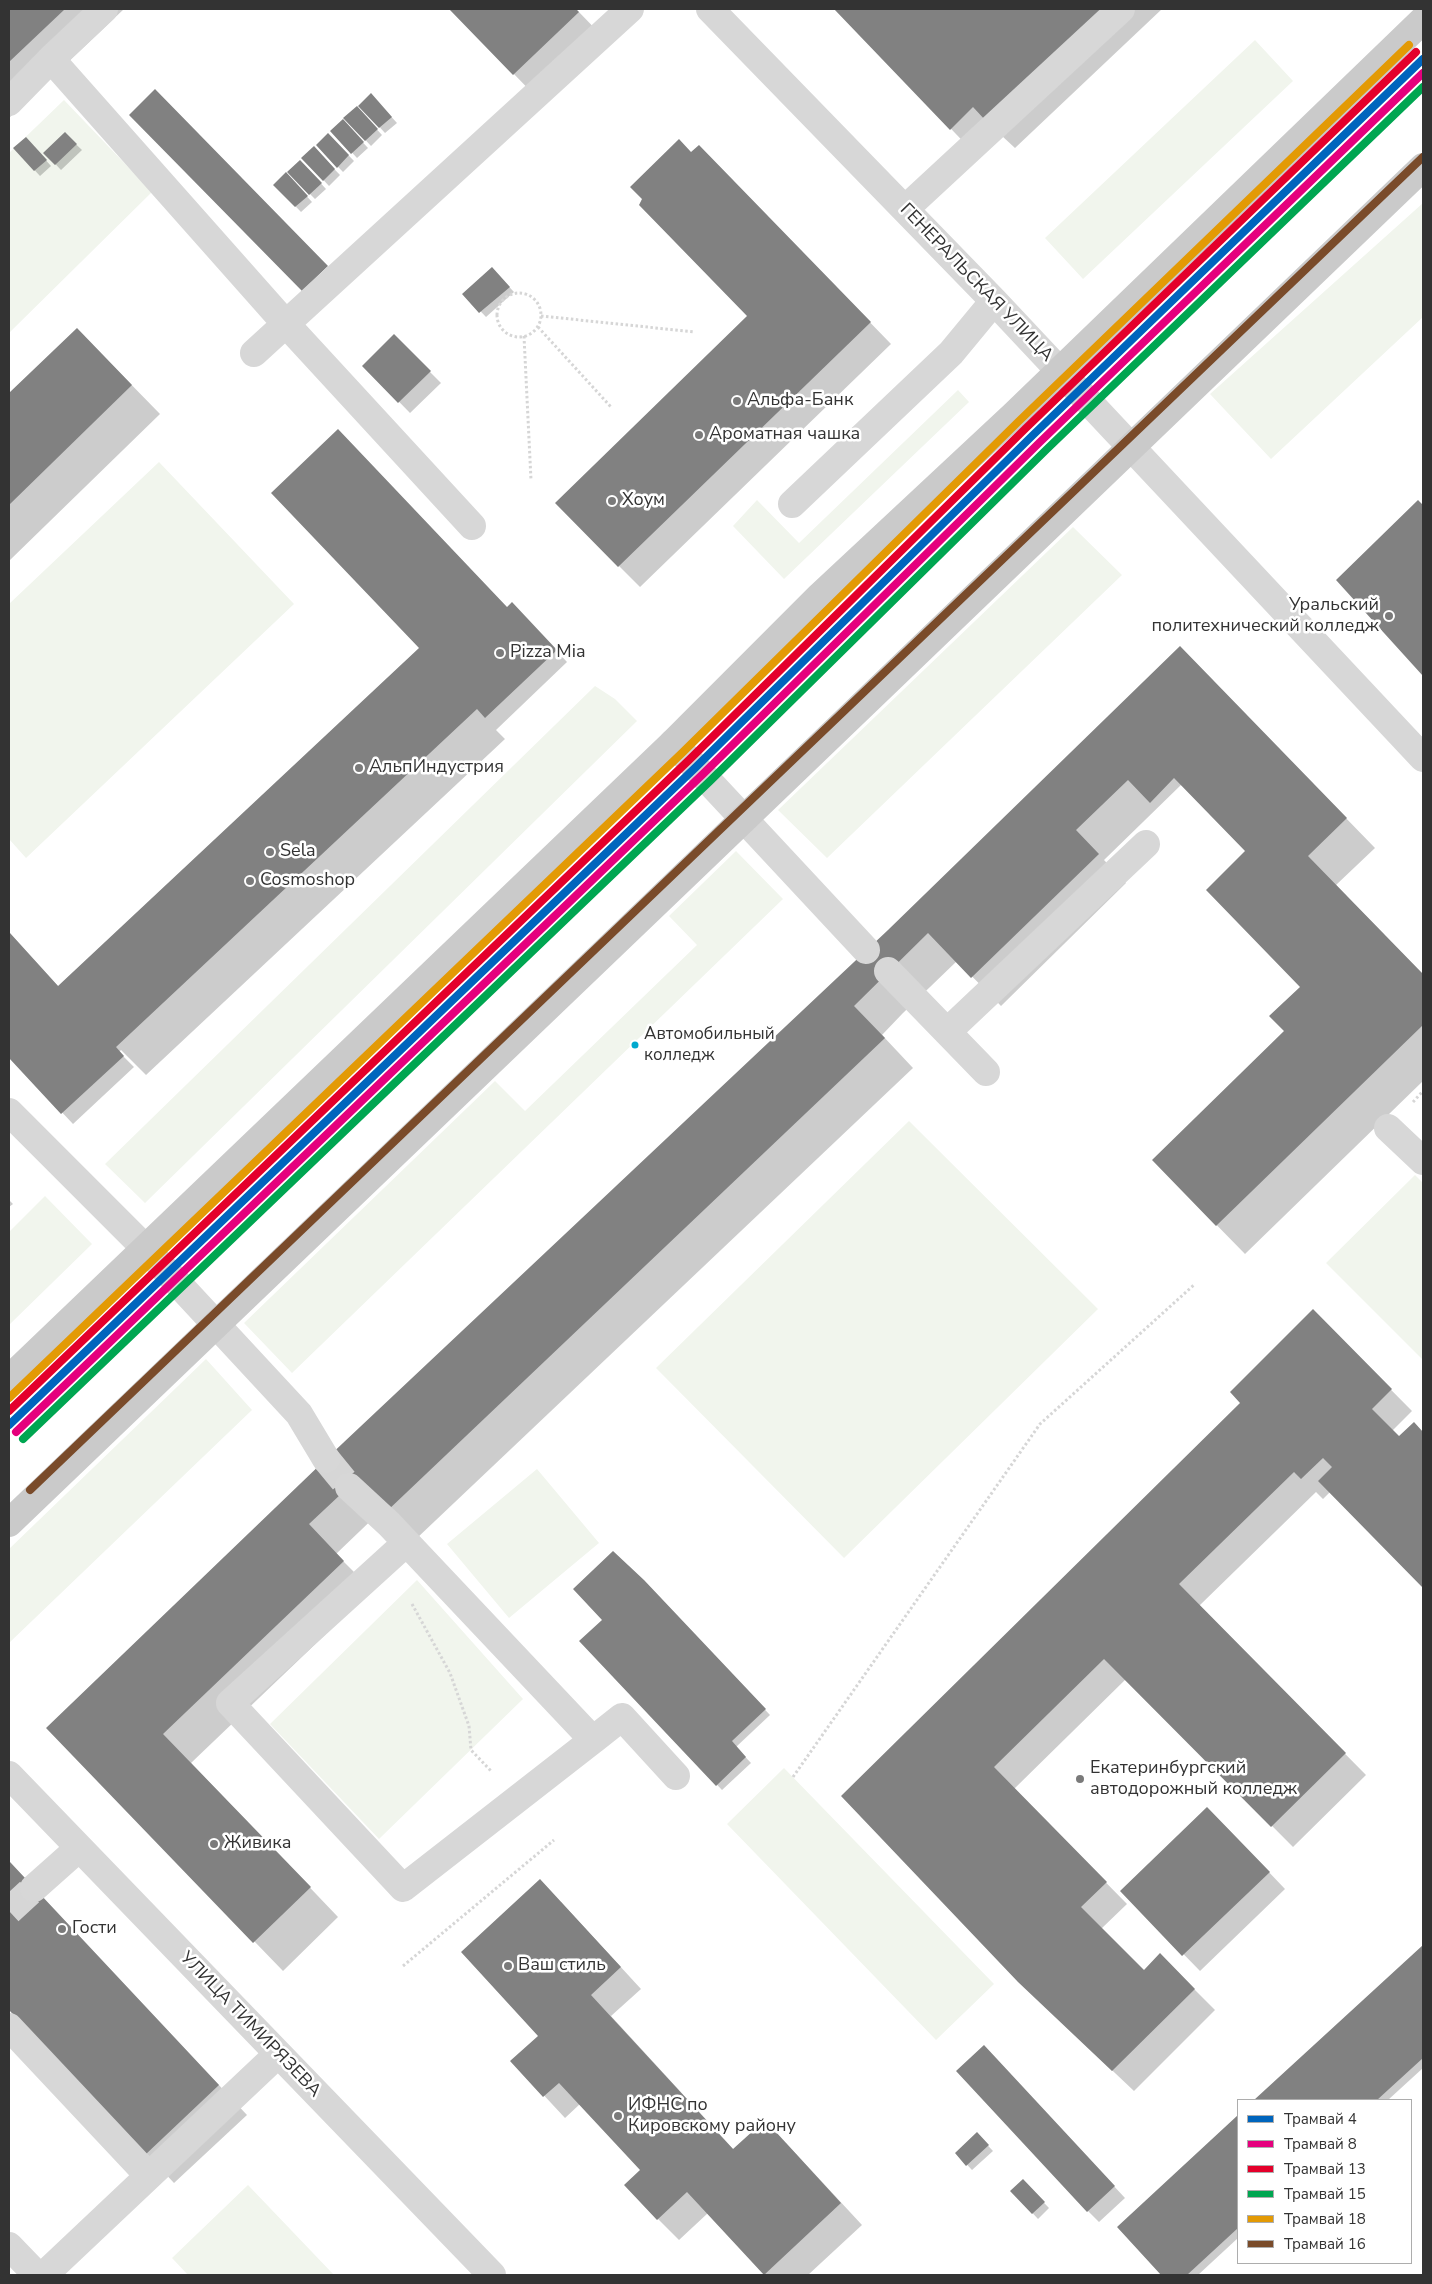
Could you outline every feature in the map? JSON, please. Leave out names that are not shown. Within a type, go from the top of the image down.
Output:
[{"type":"main road","points":[[9,1378],[673,743],[820,596],[1060,370],[1423,20]]},
{"type":"main road","points":[[9,1523],[559,998],[1423,167]]},
{"type":"street","points":[[9,102],[104,9]]},
{"type":"street","points":[[254,353],[630,9]]},
{"type":"street","name":"ГЕНЕРАЛЬСКАЯ УЛИЦА","points":[[710,9],[1060,370],[1423,758]]},
{"type":"street","points":[[905,209],[1121,9]]},
{"type":"street","points":[[51,59],[286,324],[472,526]]},
{"type":"street","points":[[792,504],[951,353],[994,301]]},
{"type":"street","points":[[673,743],[866,950]]},
{"type":"street","points":[[946,1032],[1146,844]]},
{"type":"street","points":[[888,971],[986,1072]]},
{"type":"street","points":[[9,1112],[145,1248],[299,1414],[326,1459]]},
{"type":"street","points":[[1388,1128],[1423,1161]]},
{"type":"street","points":[[349,1487],[397,1551],[593,1740]]},
{"type":"street","points":[[397,1551],[230,1703],[403,1888],[622,1717],[676,1776]]},
{"type":"street","name":"УЛИЦА ТИМИРЯЗЕВА","points":[[9,1775],[492,2275]]},
{"type":"street","points":[[34,1888],[79,1848]]},
{"type":"street","points":[[9,2027],[148,2175]]},
{"type":"street","points":[[44,2275],[278,2054]]},
{"type":"street","points":[[9,2246],[37,2275]]},
{"type":"path","points":[[511,293],[526,293],[537,302],[541,316],[538,327],[530,334],[524,336],[510,335],[499,325],[496,310],[499,303],[511,293]]},
{"type":"path","points":[[541,316],[695,332]]},
{"type":"path","points":[[538,327],[611,406]]},
{"type":"path","points":[[524,336],[531,480]]},
{"type":"path","points":[[793,1777],[1040,1424],[1195,1284]]},
{"type":"path","points":[[397,1551],[450,1673],[469,1726],[471,1750],[517,1800]]},
{"type":"path","points":[[403,1966],[554,1840]]},
{"type":"shaded area","points":[[1255,40],[1293,81],[1083,279],[1045,238]]},
{"type":"shaded area","points":[[64,100],[152,192],[9,333],[9,153]]},
{"type":"shaded area","points":[[1423,203],[1423,317],[1271,459],[1210,394]]},
{"type":"shaded area","points":[[958,390],[969,402],[784,579],[733,526],[757,500],[799,543]]},
{"type":"shaded area","points":[[159,462],[294,604],[26,858],[9,839],[9,604]]},
{"type":"shaded area","points":[[1073,527],[1122,575],[827,858],[778,810]]},
{"type":"shaded area","points":[[595,686],[615,699],[637,721],[145,1203],[105,1164]]},
{"type":"shaded area","points":[[736,851],[783,899],[292,1373],[244,1323],[495,1081],[525,1111],[697,945],[669,916]]},
{"type":"shaded area","points":[[909,1121],[1098,1309],[844,1558],[656,1368]]},
{"type":"shaded area","points":[[1415,1175],[1423,1183],[1423,1360],[1326,1263]]},
{"type":"shaded area","points":[[45,1196],[92,1244],[9,1325],[9,1232]]},
{"type":"shaded area","points":[[206,1359],[252,1410],[9,1643],[9,1549]]},
{"type":"shaded area","points":[[537,1469],[599,1543],[509,1618],[447,1544]]},
{"type":"shaded area","points":[[417,1580],[523,1699],[379,1839],[270,1724]]},
{"type":"shaded area","points":[[784,1768],[994,1984],[936,2040],[727,1824]]},
{"type":"shaded area","points":[[248,2185],[334,2275],[188,2275],[172,2258]]},
{"type":"building","points":[[9,9],[65,9],[9,62]]},
{"type":"building","points":[[449,9],[576,9],[579,12],[513,75]]},
{"type":"building","points":[[834,9],[1103,9],[986,121],[973,107],[950,130]]},
{"type":"building","points":[[155,89],[328,266],[302,291],[129,115]]},
{"type":"building","points":[[371,93],[392,117],[379,128],[358,106]]},
{"type":"building","points":[[357,106],[378,129],[365,141],[343,118]]},
{"type":"building","points":[[343,119],[364,142],[351,154],[330,131]]},
{"type":"building","points":[[65,132],[77,144],[55,165],[43,153]]},
{"type":"building","points":[[328,133],[349,155],[337,168],[316,145]]},
{"type":"building","points":[[26,137],[47,160],[34,171],[13,148]]},
{"type":"building","points":[[679,139],[691,152],[699,145],[871,322],[618,567],[555,503],[747,316],[639,205],[642,199],[630,187]]},
{"type":"building","points":[[314,146],[335,169],[323,181],[301,158]]},
{"type":"building","points":[[300,160],[322,183],[309,195],[287,172]]},
{"type":"building","points":[[286,172],[308,196],[295,207],[273,185]]},
{"type":"building","points":[[492,267],[510,287],[479,313],[462,294]]},
{"type":"building","points":[[77,328],[132,385],[9,505],[9,393]]},
{"type":"building","points":[[394,334],[431,371],[398,403],[362,366]]},
{"type":"building","points":[[338,429],[507,607],[512,602],[557,650],[485,718],[477,709],[116,1047],[124,1056],[61,1114],[9,1058],[9,932],[58,986],[419,648],[271,493]]},
{"type":"building","points":[[1418,500],[1423,505],[1423,676],[1336,580]]},
{"type":"building","points":[[1180,646],[1347,818],[1308,856],[1423,974],[1423,1025],[1216,1226],[1152,1160],[1284,1031],[1269,1016],[1300,987],[1206,890],[1245,851],[1174,778],[1150,803],[1128,780],[1076,830],[1099,854],[971,978],[928,933],[854,1006],[885,1038],[386,1512],[356,1480],[309,1524],[344,1561],[163,1734],[311,1887],[253,1943],[46,1728],[326,1459],[888,930]]},
{"type":"building","points":[[1313,1309],[1392,1389],[1372,1409],[1399,1436],[1414,1422],[1423,1432],[1423,1588],[1318,1481],[1332,1467],[1323,1458],[1301,1479],[1294,1472],[1179,1584],[1346,1753],[1271,1827],[1104,1659],[994,1767],[1107,1882],[1081,1907],[1144,1970],[1160,1953],[1195,1989],[1112,2071],[1018,1982],[841,1796],[1240,1403],[1230,1392]]},
{"type":"building","points":[[613,1551],[644,1580],[766,1709],[732,1741],[746,1757],[716,1786],[579,1641],[602,1620],[573,1589]]},
{"type":"building","points":[[1207,1807],[1270,1872],[1182,1956],[1120,1891]]},
{"type":"building","points":[[9,1861],[219,2085],[145,2155],[9,2010]]},
{"type":"building","points":[[540,1879],[621,1967],[591,1995],[733,2149],[765,2120],[841,2203],[764,2275],[687,2192],[657,2220],[624,2185],[640,2170],[559,2083],[543,2097],[510,2061],[538,2036],[461,1952]]},
{"type":"building","points":[[1423,1945],[1423,2058],[1378,2099],[1255,2099]]},
{"type":"building","points":[[984,2045],[1115,2186],[1087,2212],[956,2071]]},
{"type":"building","points":[[1237,2116],[1237,2229],[1187,2275],[1161,2275],[1117,2227]]},
{"type":"building","points":[[977,2132],[989,2145],[966,2166],[955,2153]]},
{"type":"building","points":[[1023,2179],[1045,2202],[1032,2214],[1010,2191]]},
{"type":"tunnel","points":[[326,1459],[349,1487]]},
{"type":"tunnel","points":[[9,1911],[34,1888]]},
{"type":"tram line","name":"18","points":[[9,1398],[682,753],[1019,421],[1409,45]]},
{"type":"tram line","name":"13","points":[[9,1411],[689,760],[1026,428],[1416,52]]},
{"type":"tram line","name":"4","points":[[9,1425],[696,767],[1033,435],[1423,59]]},
{"type":"tram line","name":"8","points":[[16,1432],[703,774],[1040,442],[1423,73]]},
{"type":"tram line","name":"15","points":[[23,1439],[710,781],[1047,449],[1423,87]]},
{"type":"tram line","name":"16","points":[[30,1490],[1423,157]]},
{"type":"place","name":"Альфа-Банк","points":[[737,401]]},
{"type":"place","name":"Ароматная чашка","points":[[699,435]]},
{"type":"place","name":"Хоум","points":[[612,501]]},
{"type":"place","name":"Уральский политехнический колледж","points":[[1389,616]]},
{"type":"place","name":"Pizza Mia","points":[[500,653]]},
{"type":"place","name":"АльпИндустрия","points":[[359,768]]},
{"type":"place","name":"Sela","points":[[270,852]]},
{"type":"place","name":"Cosmoshop","points":[[250,881]]},
{"type":"place","name":"Автомобильный колледж","points":[[635,1045]]},
{"type":"place","name":"Екатеринбургский автодорожный колледж","points":[[1080,1779]]},
{"type":"place","name":"Живика","points":[[214,1844]]},
{"type":"place","name":"Гости","points":[[62,1929]]},
{"type":"place","name":"Ваш стиль","points":[[508,1966]]},
{"type":"place","name":"ИФНС по Кировскому району","points":[[618,2116]]}]
